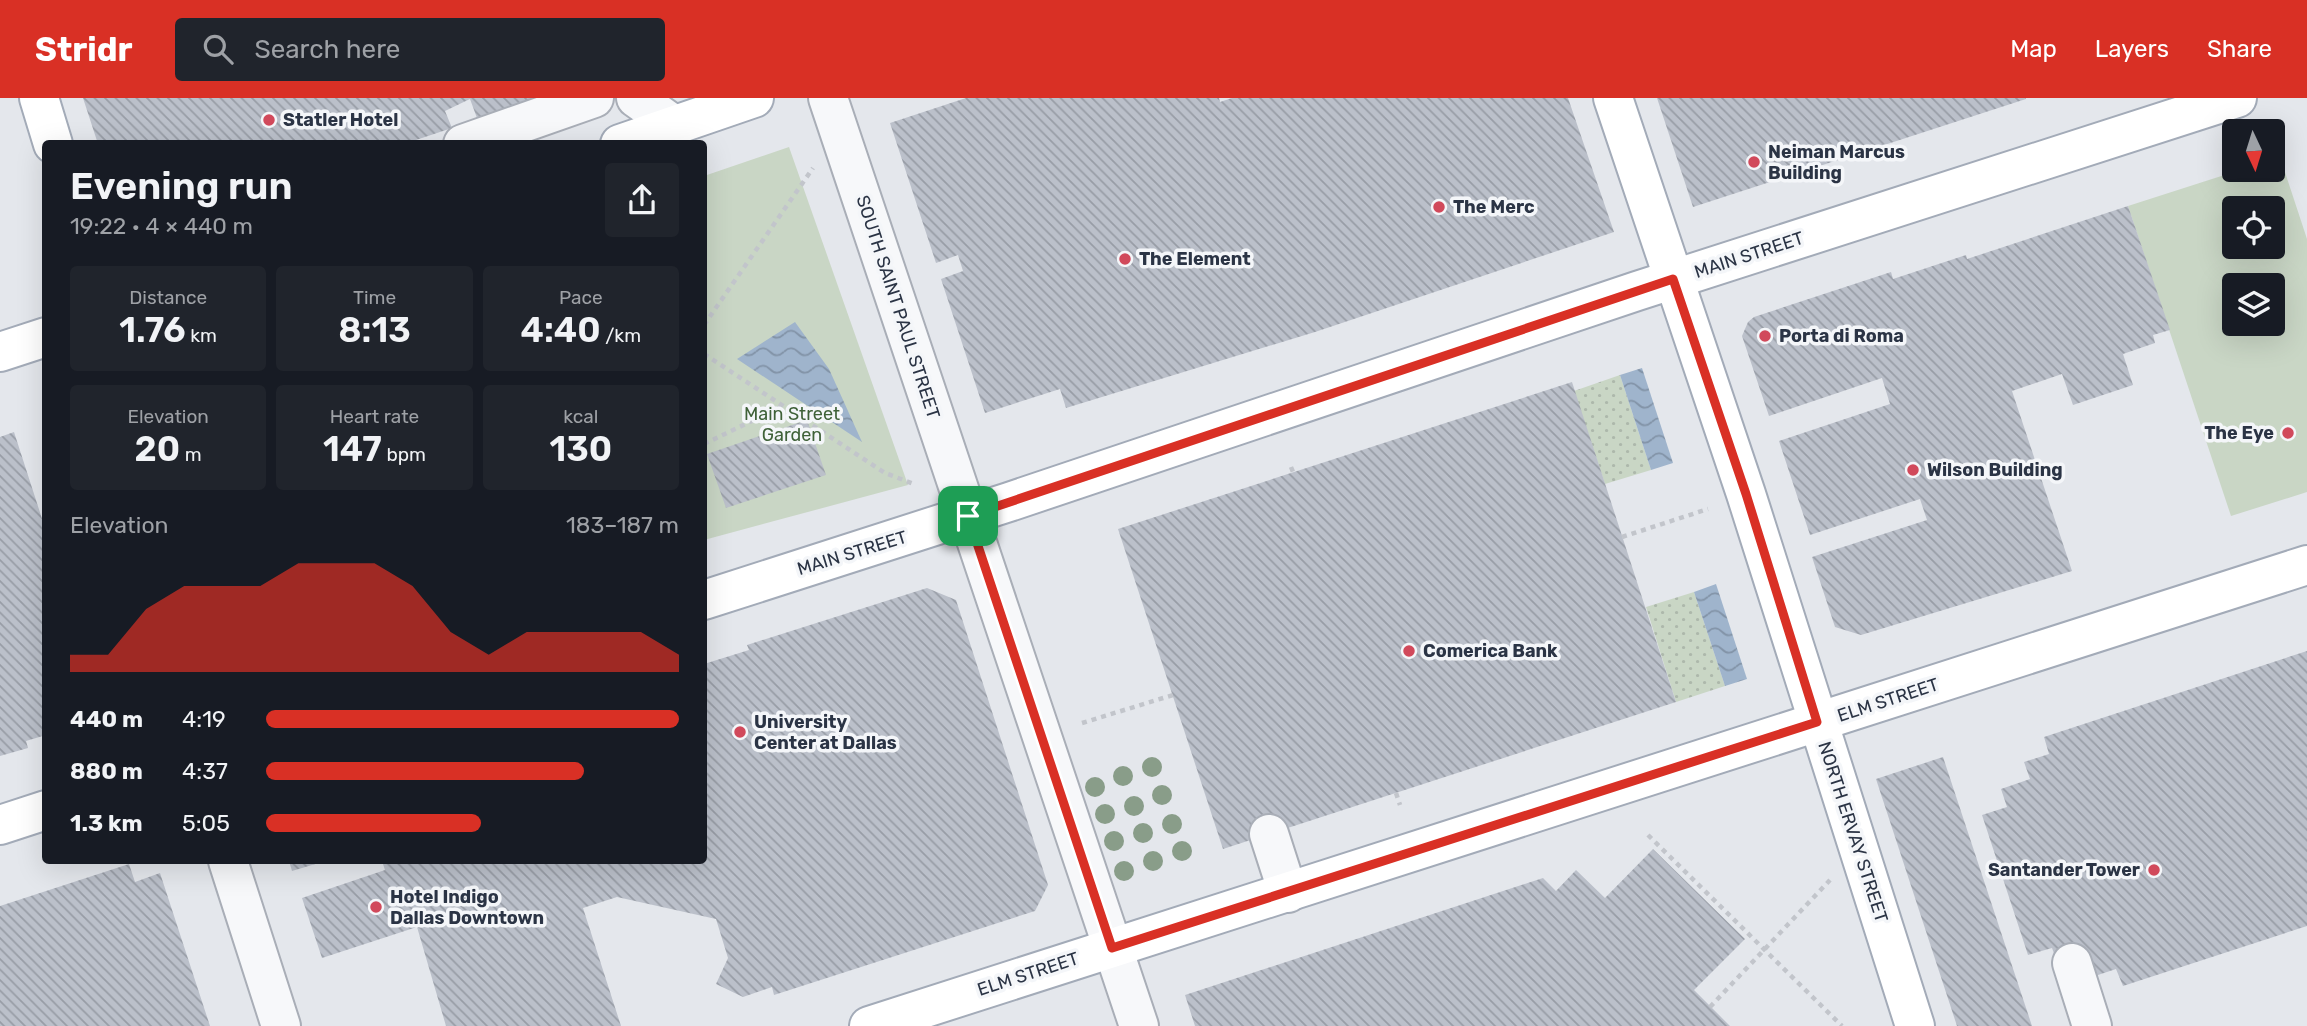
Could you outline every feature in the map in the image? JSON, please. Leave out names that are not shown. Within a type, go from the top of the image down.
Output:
[{"type":"main road","points":[[39,98],[52,140]]},
{"type":"main road","points":[[631,140],[754,98]]},
{"type":"main road","name":"NORTH ERVAY STREET","points":[[1613,98],[1746,494],[1915,1026]]},
{"type":"main road","name":"MAIN STREET","points":[[707,599],[968,516],[1673,279],[2237,98]]},
{"type":"main road","points":[[0,352],[42,338]]},
{"type":"main road","name":"ELM STREET","points":[[869,1026],[2307,565]]},
{"type":"main road","points":[[0,825],[42,811]]},
{"type":"street","points":[[475,140],[594,98]]},
{"type":"street","points":[[636,98],[674,125]]},
{"type":"street","name":"SOUTH SAINT PAUL STREET","points":[[828,98],[1139,1026]]},
{"type":"street","points":[[1269,834],[1288,893]]},
{"type":"street","points":[[229,864],[281,1026]]},
{"type":"street","points":[[2072,963],[2092,1026]]},
{"type":"path","points":[[707,321],[816,163]]},
{"type":"path","points":[[707,356],[886,473],[914,484]]},
{"type":"path","points":[[707,443],[785,405]]},
{"type":"path","points":[[1622,537],[1708,509]]},
{"type":"path","points":[[1082,723],[1173,695]]},
{"type":"path","points":[[1396,793],[1400,805]]},
{"type":"path","points":[[1648,835],[1842,1026]]},
{"type":"path","points":[[1710,1007],[1832,878]]},
{"type":"green space","name":"Main Street Garden","points":[[789,147],[908,485],[707,539],[707,175]]},
{"type":"green space","points":[[2286,175],[2307,239],[2307,492],[2231,516],[2128,206],[2222,176],[2222,182],[2286,182]]},
{"type":"green space","points":[[1620,375],[1651,470],[1605,484],[1574,391]]},
{"type":"green space","points":[[1694,592],[1725,686],[1676,702],[1646,607]]},
{"type":"water","points":[[795,322],[829,369],[862,442],[737,359]]},
{"type":"water","points":[[1642,368],[1673,463],[1651,470],[1620,375]]},
{"type":"water","points":[[1716,584],[1747,679],[1725,686],[1694,592]]},
{"type":"building","name":"Statler Hotel","points":[[83,98],[571,98],[481,129],[470,99],[445,111],[452,128],[416,140],[97,140]]},
{"type":"building","name":"The Element","points":[[966,98],[1219,98],[1220,102],[1232,98],[1568,98],[1614,232],[1315,332],[1066,408],[1060,389],[985,413],[941,279],[963,271],[958,255],[936,263],[890,123]]},
{"type":"building","name":"Neiman Marcus Building","points":[[1657,98],[2026,98],[2026,99],[1693,207]]},
{"type":"building","name":"Wilson Building","points":[[2128,206],[2170,330],[2153,335],[2155,343],[2123,354],[2133,385],[2073,405],[2062,374],[2012,391],[2072,571],[1861,635],[1835,627],[1812,557],[1927,520],[1920,499],[1810,535],[1779,441],[1890,404],[1882,378],[1769,416],[1742,336],[1748,322],[1754,317],[1891,272],[1893,279],[1966,255],[1967,259]]},
{"type":"building","name":"Comerica Bank","points":[[1572,382],[1676,702],[1223,849],[1118,529]]},
{"type":"building","points":[[807,420],[826,475],[726,508],[707,454]]},
{"type":"building","points":[[14,432],[42,519],[42,736],[26,741],[28,748],[0,756],[0,437]]},
{"type":"building","points":[[927,588],[956,600],[1048,885],[1035,911],[774,995],[772,987],[743,997],[716,984],[728,958],[716,919],[617,897],[583,908],[621,1026],[446,1026],[417,927],[322,958],[302,898],[385,870],[383,864],[707,864],[707,663],[749,650],[747,645]]},
{"type":"building","name":"Santander Tower","points":[[2307,651],[2307,926],[2123,986],[2116,969],[2092,977],[2059,967],[2052,948],[2028,955],[1982,815],[2007,807],[2001,789],[2030,779],[2024,762],[2049,754],[2044,737]]},
{"type":"building","points":[[1943,757],[2032,1026],[1957,1026],[1876,779]]},
{"type":"building","points":[[1653,849],[1745,939],[1694,990],[1730,1026],[1195,1026],[1185,995],[1543,878],[1556,891],[1576,870],[1605,898]]},
{"type":"building","points":[[129,864],[135,882],[160,873],[210,1026],[0,1026],[0,906]]},
{"type":"building","points":[[290,864],[315,864],[292,871]]},
{"type":"place","name":"Statler Hotel","points":[[269,120]]},
{"type":"place","name":"Neiman Marcus Building","points":[[1754,162]]},
{"type":"place","name":"The Merc","points":[[1439,207]]},
{"type":"place","name":"The Element","points":[[1125,259]]},
{"type":"place","name":"Porta di Roma","points":[[1765,336]]},
{"type":"place","name":"The Eye","points":[[2288,433]]},
{"type":"place","name":"Wilson Building","points":[[1913,470]]},
{"type":"place","name":"Comerica Bank","points":[[1409,651]]},
{"type":"place","name":"University Center at Dallas","points":[[740,732]]},
{"type":"place","name":"Santander Tower","points":[[2154,870]]},
{"type":"place","name":"Hotel Indigo Dallas Downtown","points":[[376,907]]},
{"type":"route","points":[[1673,279],[1746,494],[1817,722],[1112,948],[968,516],[1673,279]]}]
